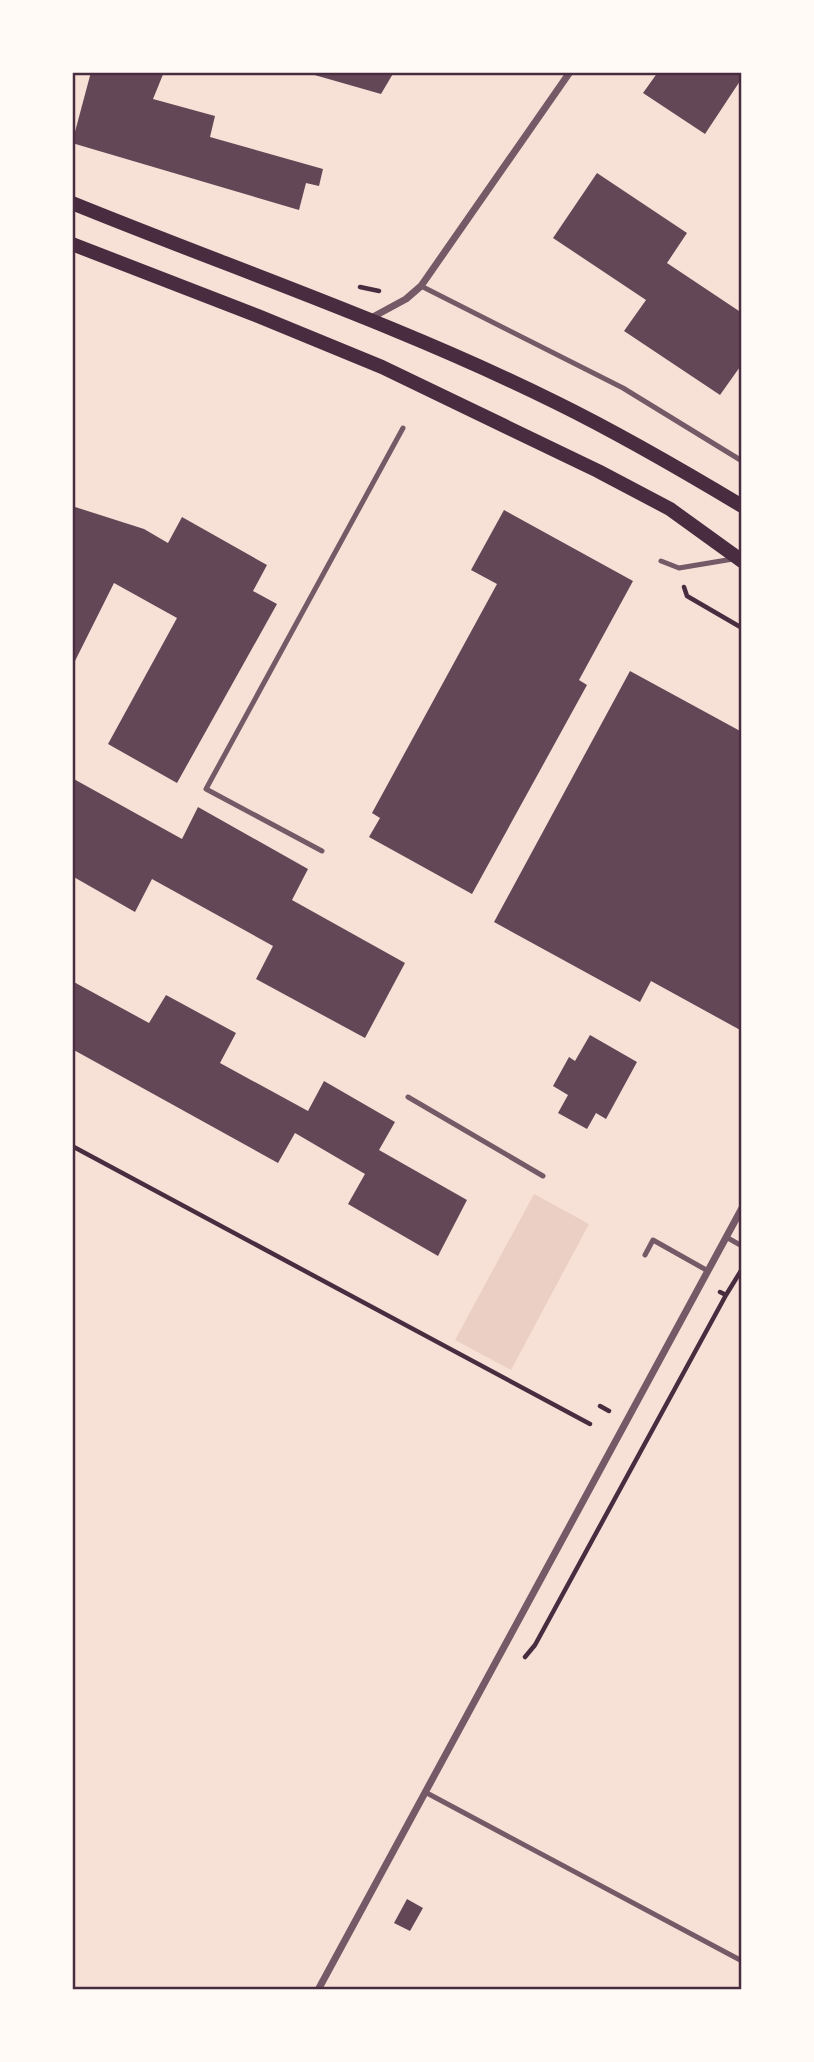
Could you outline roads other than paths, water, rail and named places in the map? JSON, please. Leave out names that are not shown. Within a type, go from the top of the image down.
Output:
[{"type":"main road","points":[[72,203],[369,319],[558,403],[742,506]]},
{"type":"main road","points":[[72,244],[382,367],[598,471],[670,509],[740,559]]},
{"type":"street","points":[[369,319],[406,299],[421,286],[570,72]]},
{"type":"street","points":[[318,1990],[742,1208]]},
{"type":"lane","points":[[421,286],[623,388],[742,461]]},
{"type":"lane","points":[[322,851],[205,789],[403,428]]},
{"type":"lane","points":[[661,561],[679,568],[740,559]]},
{"type":"lane","points":[[408,1097],[542,1176]]},
{"type":"lane","points":[[726,1237],[742,1246]]},
{"type":"lane","points":[[645,1255],[653,1240],[708,1271]]},
{"type":"lane","points":[[425,1792],[742,1961]]}]
